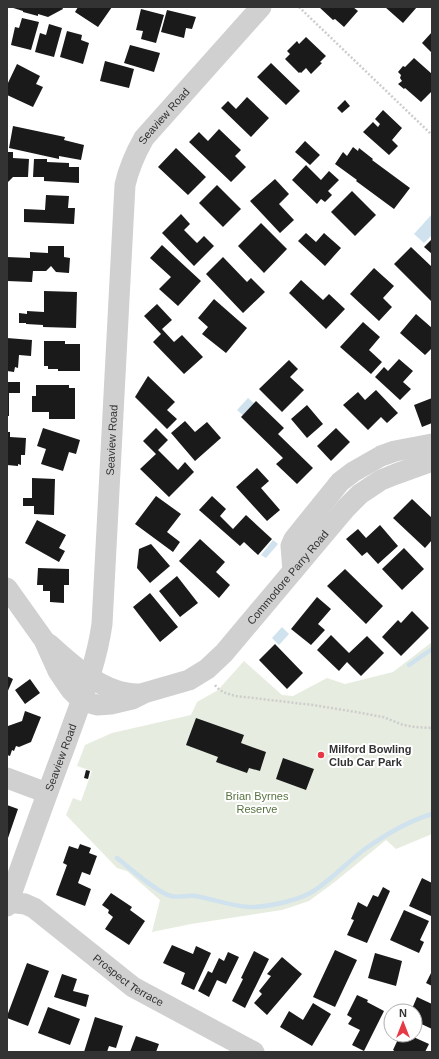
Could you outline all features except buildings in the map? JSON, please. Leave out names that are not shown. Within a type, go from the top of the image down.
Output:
[{"type":"street","name":"Seaview Road","points":[[7,903],[81,700],[99,644],[102,624],[125,185],[128,171],[144,138],[261,7]]},
{"type":"street","points":[[293,571],[291,546],[294,539],[340,482],[353,472],[381,456],[395,451],[432,444]]},
{"type":"street","name":"Commodore Parry Road","points":[[81,700],[97,705],[112,704],[132,699],[144,693],[188,680],[207,669],[224,653],[346,508],[360,494],[380,480],[432,461]]},
{"type":"street","points":[[7,588],[44,640],[58,671],[70,690],[81,700]]},
{"type":"street","name":"Commodore Parry Road","points":[[44,640],[59,654],[89,677],[116,691],[128,694],[144,693]]},
{"type":"street","points":[[7,778],[47,793]]},
{"type":"street","name":"Prospect Terrace","points":[[7,903],[25,904],[34,908],[133,987],[254,1052]]},
{"type":"path","points":[[299,7],[432,135]]},
{"type":"path","points":[[212,681],[218,689],[236,696],[314,705],[383,717],[409,726],[432,728]]},
{"type":"green space","name":"Brian Byrnes Reserve","points":[[432,642],[432,834],[396,849],[386,840],[309,901],[282,910],[191,924],[152,932],[160,900],[127,871],[117,868],[66,815],[73,798],[81,801],[92,771],[77,766],[85,745],[112,733],[191,715],[197,702],[218,690],[244,661],[282,695],[293,696],[327,678],[345,684],[393,672]]},
{"type":"water","points":[[432,214],[432,235],[424,243],[414,234]]},
{"type":"water","points":[[248,398],[256,405],[245,417],[237,410]]},
{"type":"water","points":[[273,540],[278,544],[266,558],[261,555]]},
{"type":"water","points":[[282,627],[289,634],[279,645],[272,638]]},
{"type":"waterway","points":[[409,665],[432,649]]},
{"type":"waterway","points":[[117,858],[158,890],[171,896],[195,896],[249,907],[266,906],[295,899],[312,892],[330,879],[365,849],[406,824],[432,814]]},
{"type":"place","name":"Milford Bowling Club Car Park","points":[[321,755]]}]
